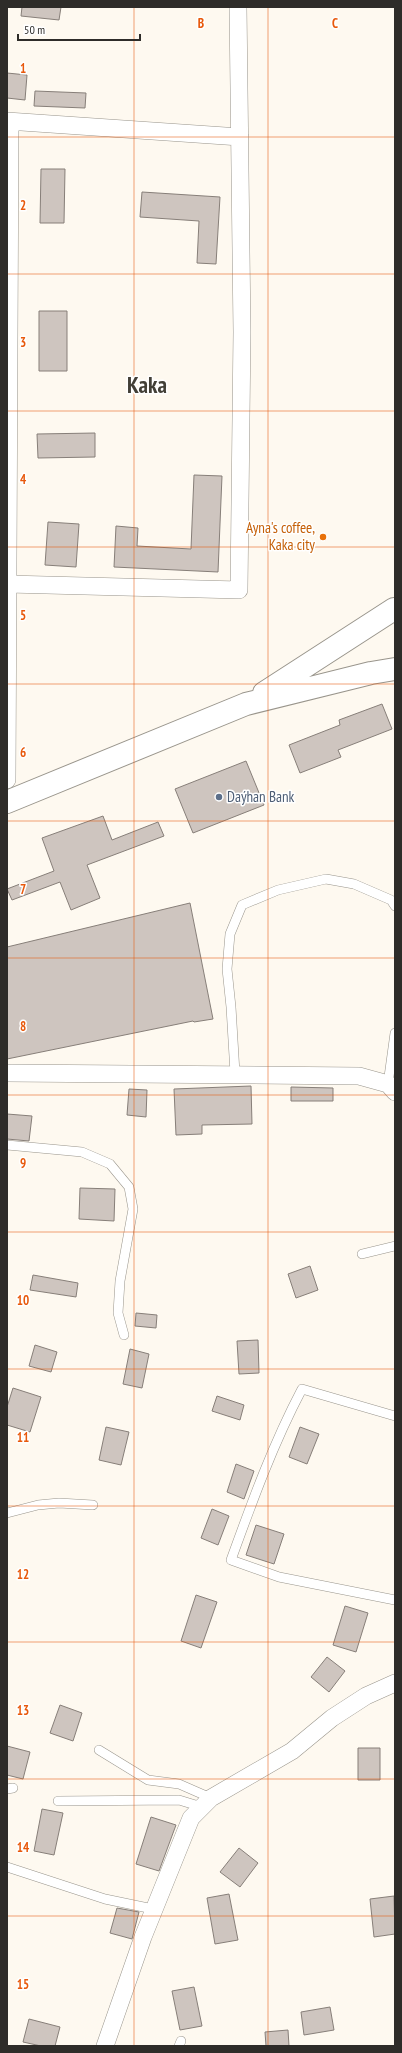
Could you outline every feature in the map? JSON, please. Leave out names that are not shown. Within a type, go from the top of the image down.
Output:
[{"type":"main road","points":[[246,704],[394,609]]},
{"type":"main road","points":[[7,802],[246,704],[371,673],[395,669]]},
{"type":"street","points":[[8,579],[239,590],[242,332],[238,7]]},
{"type":"street","points":[[7,780],[8,122],[240,137]]},
{"type":"street","points":[[7,1073],[235,1073],[359,1076],[392,1088]]},
{"type":"street","points":[[105,2046],[153,1909],[191,1818],[207,1802],[292,1751],[332,1718],[366,1696],[395,1682]]},
{"type":"lane","points":[[235,1073],[227,969],[230,934],[242,905],[278,890],[326,879],[354,884],[391,900],[395,906]]},
{"type":"lane","points":[[392,1088],[395,1033]]},
{"type":"lane","points":[[7,1145],[82,1152],[110,1164],[129,1187],[133,1209],[120,1281],[118,1313],[124,1335]]},
{"type":"lane","points":[[362,1254],[395,1246]]},
{"type":"lane","points":[[395,1416],[302,1389],[288,1416],[259,1482],[231,1560],[279,1577],[395,1600]]},
{"type":"lane","points":[[7,1513],[38,1505],[59,1503],[93,1505]]},
{"type":"lane","points":[[99,1750],[148,1780],[179,1784],[207,1802]]},
{"type":"lane","points":[[58,1801],[179,1800],[207,1802]]},
{"type":"lane","points":[[7,1867],[105,1899],[153,1909]]},
{"type":"building","points":[[22,7],[61,7],[59,20],[21,16]]},
{"type":"building","points":[[7,73],[27,75],[25,100],[7,98]]},
{"type":"building","points":[[35,91],[86,93],[85,108],[34,106]]},
{"type":"building","points":[[41,169],[65,169],[64,223],[40,223]]},
{"type":"building","points":[[142,192],[220,197],[216,264],[197,263],[199,221],[140,217]]},
{"type":"building","points":[[39,311],[67,311],[67,371],[39,371]]},
{"type":"building","points":[[95,433],[95,457],[38,458],[37,434]]},
{"type":"building","points":[[194,475],[222,476],[218,572],[114,567],[116,526],[138,528],[137,546],[191,549]]},
{"type":"building","points":[[48,522],[79,524],[76,567],[45,565]]},
{"type":"building","points":[[382,704],[392,729],[338,750],[341,757],[300,773],[289,745],[340,725],[339,720]]},
{"type":"building","name":"Daýhan Bank","points":[[246,761],[264,805],[193,833],[175,789]]},
{"type":"building","points":[[103,816],[112,840],[158,822],[164,836],[87,865],[100,898],[71,910],[60,882],[12,900],[7,889],[54,871],[42,838]]},
{"type":"building","points":[[190,903],[213,1019],[193,1021],[7,1059],[7,947]]},
{"type":"building","points":[[251,1086],[252,1124],[202,1125],[202,1134],[176,1135],[174,1089]]},
{"type":"building","points":[[291,1087],[333,1088],[333,1101],[291,1101]]},
{"type":"building","points":[[129,1089],[147,1090],[146,1117],[127,1115]]},
{"type":"building","points":[[7,1114],[32,1116],[29,1141],[7,1139]]},
{"type":"building","points":[[80,1188],[115,1189],[114,1221],[79,1219]]},
{"type":"building","points":[[310,1266],[318,1290],[296,1298],[288,1274]]},
{"type":"building","points":[[33,1275],[78,1283],[76,1297],[30,1290]]},
{"type":"building","points":[[136,1313],[157,1315],[156,1328],[135,1326]]},
{"type":"building","points":[[258,1340],[259,1373],[239,1374],[237,1341]]},
{"type":"building","points":[[35,1345],[57,1352],[51,1372],[29,1366]]},
{"type":"building","points":[[130,1349],[149,1354],[142,1388],[123,1384]]},
{"type":"building","points":[[13,1388],[41,1397],[30,1432],[7,1425],[7,1407]]},
{"type":"building","points":[[217,1396],[244,1405],[240,1420],[212,1411]]},
{"type":"building","points":[[106,1427],[129,1432],[121,1465],[99,1460]]},
{"type":"building","points":[[300,1427],[319,1434],[307,1464],[289,1457]]},
{"type":"building","points":[[236,1464],[254,1471],[244,1499],[227,1492]]},
{"type":"building","points":[[212,1509],[229,1516],[218,1545],[201,1538]]},
{"type":"building","points":[[256,1525],[284,1534],[274,1564],[246,1555]]},
{"type":"building","points":[[196,1595],[217,1602],[201,1648],[181,1641]]},
{"type":"building","points":[[345,1606],[368,1613],[356,1652],[333,1645]]},
{"type":"building","points":[[327,1657],[345,1671],[329,1692],[311,1677]]},
{"type":"building","points":[[60,1705],[82,1713],[73,1741],[50,1733]]},
{"type":"building","points":[[7,1746],[30,1752],[23,1779],[7,1775]]},
{"type":"building","points":[[358,1748],[380,1748],[380,1780],[358,1780]]},
{"type":"building","points":[[42,1809],[63,1813],[54,1855],[34,1851]]},
{"type":"building","points":[[151,1817],[176,1825],[159,1871],[136,1864]]},
{"type":"building","points":[[239,1848],[258,1863],[240,1887],[220,1872]]},
{"type":"building","points":[[229,1894],[238,1940],[215,1944],[207,1898]]},
{"type":"building","points":[[394,1896],[395,1934],[374,1937],[370,1899]]},
{"type":"building","points":[[117,1908],[139,1912],[132,1939],[110,1933]]},
{"type":"building","points":[[194,1987],[202,2026],[180,2030],[172,1991]]},
{"type":"building","points":[[330,2007],[334,2030],[304,2035],[301,2012]]},
{"type":"building","points":[[29,2019],[60,2027],[55,2046],[41,2046],[23,2042]]},
{"type":"building","points":[[288,2030],[289,2046],[266,2046],[265,2032]]},
{"type":"place","name":"Ayna's coffee, Kaka city","points":[[323,537]]},
{"type":"place","name":"Daýhan Bank","points":[[219,797]]},
{"type":"district","name":"Kaka","points":[[147,385]]}]
